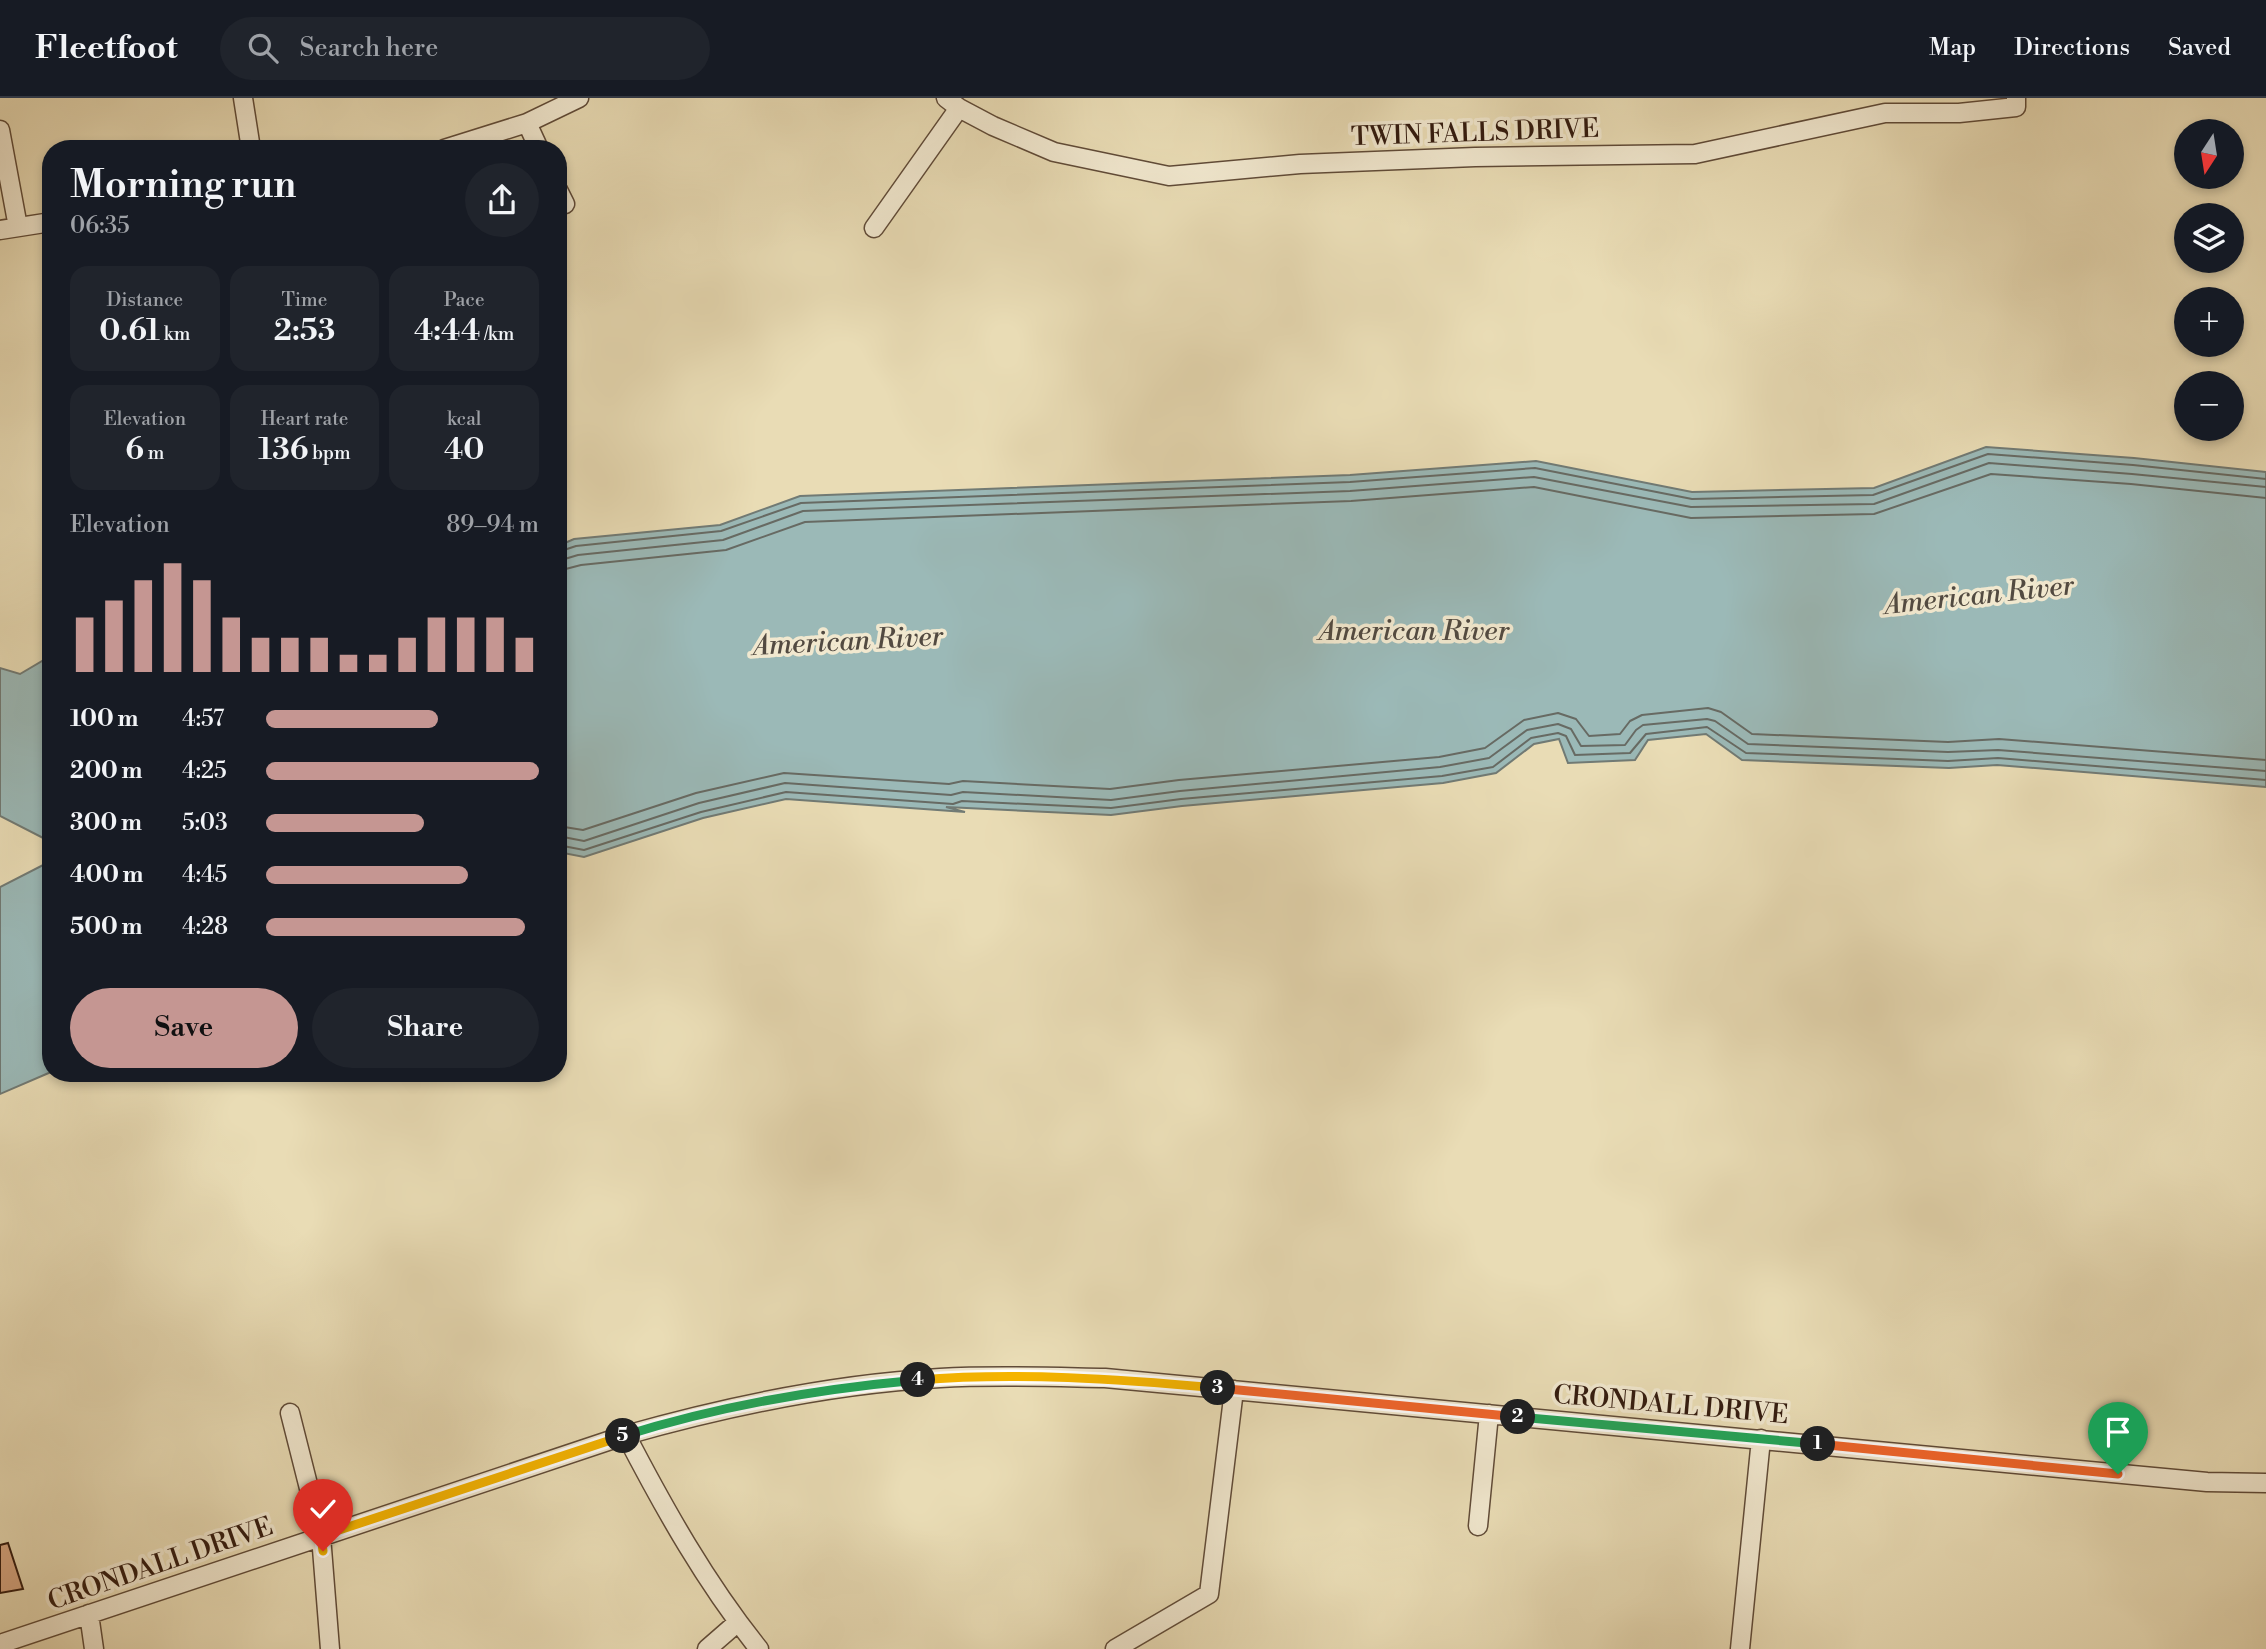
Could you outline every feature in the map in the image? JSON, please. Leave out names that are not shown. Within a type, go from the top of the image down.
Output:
[{"type":"street","points":[[243,98],[250,140]]},
{"type":"street","points":[[473,140],[527,123],[579,98]]},
{"type":"street","points":[[874,228],[952,103]]},
{"type":"street","name":"TWIN FALLS DRIVE","points":[[952,103],[993,127],[1054,152],[1169,176],[1300,164],[1475,157],[1695,154],[1885,113],[1959,113],[2016,103]]},
{"type":"street","points":[[527,123],[535,140]]},
{"type":"street","points":[[0,130],[9,229],[42,224]]},
{"type":"street","name":"CRONDALL DRIVE","points":[[0,1644],[626,1435],[682,1419],[774,1399],[938,1378],[1105,1378],[2207,1482],[2266,1483]]},
{"type":"street","points":[[1115,1649],[1209,1594],[1234,1390]]},
{"type":"street","points":[[290,1413],[321,1536],[330,1649]]},
{"type":"street","points":[[1478,1526],[1489,1414]]},
{"type":"street","points":[[626,1435],[663,1508],[702,1572],[759,1649]]},
{"type":"street","points":[[1740,1649],[1761,1439]]},
{"type":"street","points":[[89,1614],[94,1649]]},
{"type":"street","points":[[707,1649],[738,1622]]},
{"type":"water","name":"American River","points":[[1986,447],[2134,458],[2266,472],[2266,787],[1997,765],[1949,768],[1742,760],[1706,734],[1648,740],[1635,760],[1568,763],[1559,739],[1534,744],[1496,773],[1443,783],[1182,806],[1111,815],[946,807],[965,812],[786,799],[703,818],[584,857],[567,854],[567,542],[574,539],[720,525],[800,496],[1350,475],[1536,461],[1692,492],[1874,488]]},
{"type":"water","points":[[42,661],[42,837],[0,816],[0,668],[20,674]]},
{"type":"water","points":[[42,866],[42,1076],[0,1094],[0,887]]},
{"type":"building","points":[[8,1543],[23,1589],[0,1593],[0,1545]]},
{"type":"route","points":[[323,1551],[321,1536],[682,1419],[774,1399],[938,1378],[1105,1378],[2118,1474]]}]
